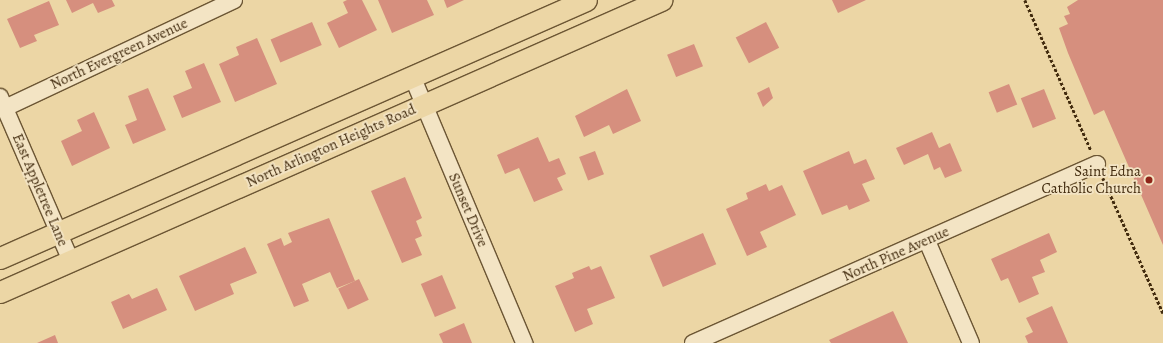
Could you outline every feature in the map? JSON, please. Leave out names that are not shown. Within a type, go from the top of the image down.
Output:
[{"type":"main road","name":"North Arlington Heights Road","points":[[0,258],[586,0]]},
{"type":"main road","name":"North Arlington Heights Road","points":[[0,292],[661,0]]},
{"type":"street","name":"North Evergreen Avenue","points":[[2,102],[229,1]]},
{"type":"street","name":"Sunset Drive","points":[[412,76],[524,343]]},
{"type":"street","name":"East Appletree Lane","points":[[2,102],[71,261]]},
{"type":"street","name":"North Pine Avenue","points":[[694,343],[927,241],[1097,164]]},
{"type":"street","points":[[927,241],[971,343]]},
{"type":"path","points":[[1025,0],[1163,313]]},
{"type":"building","points":[[66,0],[112,0],[115,6],[98,13],[93,3],[72,13]]},
{"type":"building","points":[[347,0],[362,0],[377,30],[339,48],[327,23],[348,13],[343,2]]},
{"type":"building","points":[[378,0],[427,0],[434,15],[392,33]]},
{"type":"building","points":[[444,0],[464,0],[447,8]]},
{"type":"building","points":[[832,0],[866,0],[838,13]]},
{"type":"building","name":"Saint Edna Catholic Church","points":[[1078,0],[1163,0],[1163,245],[1104,110],[1094,115],[1059,28],[1068,24],[1064,16],[1070,14],[1067,7]]},
{"type":"building","points":[[49,1],[59,25],[34,35],[37,41],[20,48],[7,19]]},
{"type":"building","points":[[312,22],[322,45],[280,63],[271,40]]},
{"type":"building","points":[[766,22],[779,48],[749,63],[736,37]]},
{"type":"building","points":[[257,38],[277,84],[235,102],[219,64],[239,55],[236,47]]},
{"type":"building","points":[[694,44],[703,66],[676,77],[667,55]]},
{"type":"building","points":[[204,63],[221,102],[182,118],[173,96],[192,88],[185,71]]},
{"type":"building","points":[[1009,84],[1017,104],[997,113],[989,92]]},
{"type":"building","points":[[769,87],[773,98],[763,107],[757,93]]},
{"type":"building","points":[[148,88],[166,130],[133,144],[125,125],[137,120],[128,96]]},
{"type":"building","points":[[627,89],[641,121],[613,134],[609,125],[584,137],[575,116]]},
{"type":"building","points":[[1044,89],[1056,119],[1033,128],[1021,98]]},
{"type":"building","points":[[94,112],[110,148],[72,166],[61,141],[82,131],[77,120]]},
{"type":"building","points":[[932,132],[939,148],[950,143],[962,171],[945,178],[940,167],[934,170],[928,154],[904,165],[896,148]]},
{"type":"building","points":[[538,137],[549,162],[559,158],[566,174],[557,178],[563,190],[534,202],[519,168],[505,174],[497,155]]},
{"type":"building","points":[[595,151],[604,174],[588,180],[579,157]]},
{"type":"building","points":[[849,151],[854,164],[866,159],[875,179],[862,184],[870,201],[849,210],[847,205],[822,215],[803,171]]},
{"type":"building","points":[[405,177],[422,218],[416,221],[422,236],[415,239],[422,255],[402,263],[371,191]]},
{"type":"building","points":[[766,184],[769,191],[782,185],[796,215],[760,232],[767,247],[747,256],[726,209],[748,199],[746,193]]},
{"type":"building","points":[[329,218],[355,281],[337,288],[330,272],[302,284],[309,301],[294,307],[267,244],[281,238],[284,246],[292,242],[288,233]]},
{"type":"building","points":[[703,233],[716,264],[663,287],[650,256]]},
{"type":"building","points":[[1049,233],[1057,252],[1040,260],[1045,272],[1032,277],[1039,294],[1019,303],[1008,278],[1001,281],[991,259]]},
{"type":"building","points":[[245,247],[257,273],[230,284],[234,294],[195,311],[179,276]]},
{"type":"building","points":[[589,266],[591,270],[601,266],[615,298],[587,309],[593,324],[575,332],[555,286],[574,278],[572,273]]},
{"type":"building","points":[[442,275],[456,308],[435,317],[421,284]]},
{"type":"building","points":[[359,279],[369,300],[348,310],[338,289]]},
{"type":"building","points":[[157,288],[167,310],[123,329],[111,302],[129,294],[132,299]]},
{"type":"building","points":[[1052,306],[1068,343],[1028,343],[1025,336],[1033,332],[1026,318]]},
{"type":"building","points":[[893,311],[908,343],[831,343],[829,340]]},
{"type":"building","points":[[464,323],[472,343],[443,343],[439,334]]},
{"type":"building","points":[[55,335],[58,343],[37,343]]},
{"type":"place","name":"Saint Edna Catholic Church","points":[[1149,180]]}]
